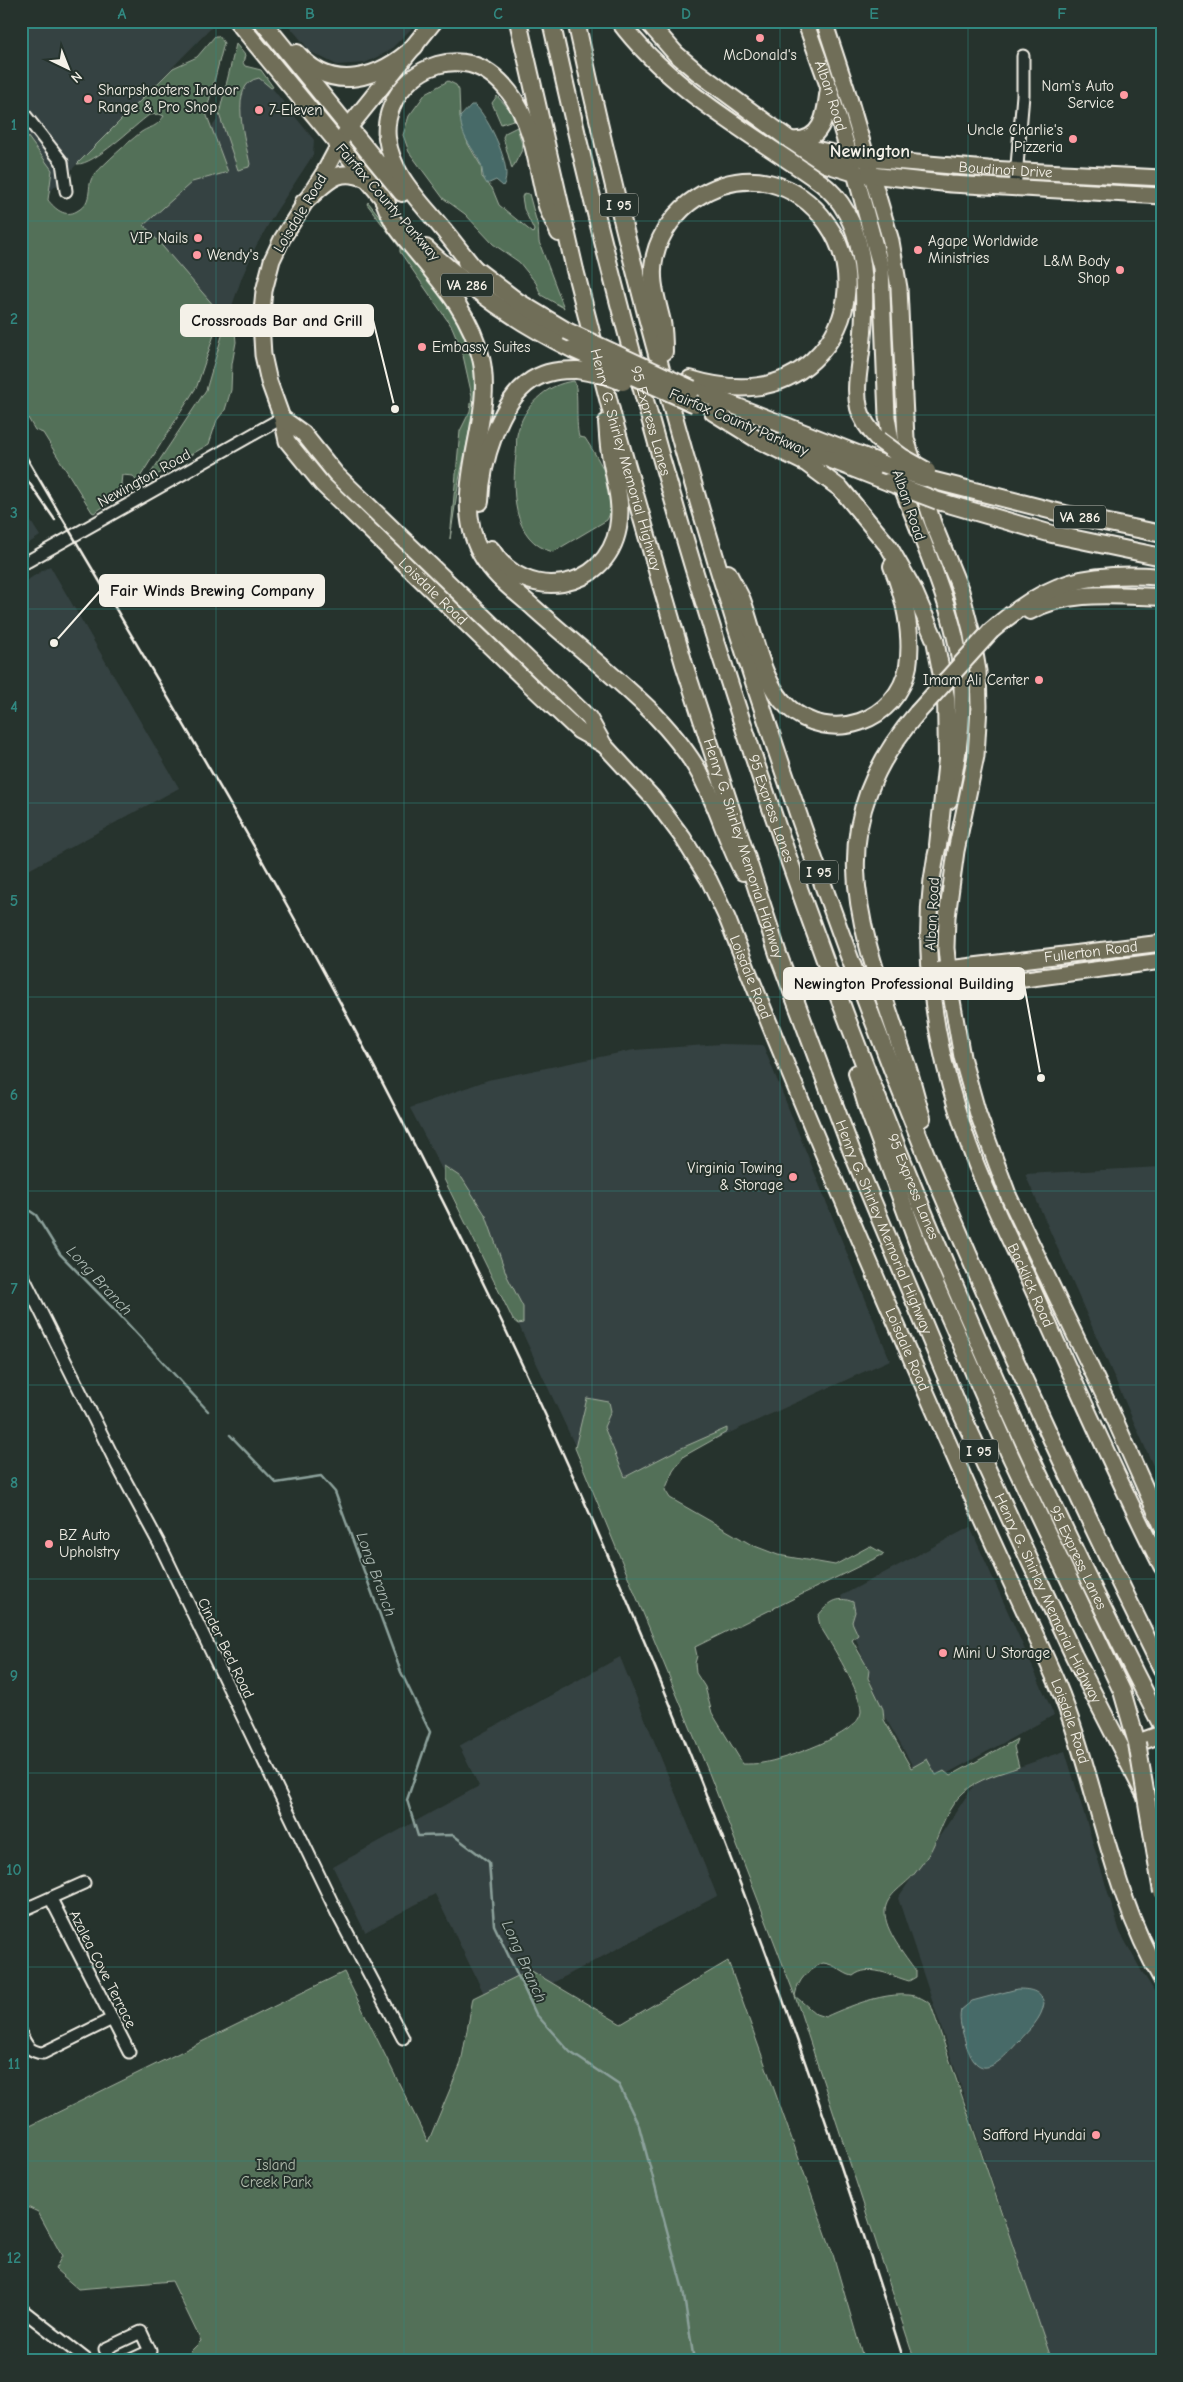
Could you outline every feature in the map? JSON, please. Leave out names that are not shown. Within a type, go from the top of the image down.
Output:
[{"type":"highway","name":"Fairfax County Parkway","points":[[237,21],[414,236],[465,284],[514,318],[572,348],[692,391],[883,464],[926,478],[1065,514],[1162,534]]},
{"type":"highway","name":"Fairfax County Parkway","points":[[262,21],[424,220],[474,268],[518,301],[567,331],[692,391],[713,412],[893,479],[938,501],[1052,534],[1162,557]]},
{"type":"highway","points":[[268,21],[306,63],[320,72],[335,76],[352,78],[370,76],[395,64],[415,46]]},
{"type":"highway","points":[[348,128],[434,21]]},
{"type":"highway","name":"Henry G. Shirley Memorial Highway","points":[[518,21],[575,270],[604,383],[672,622],[791,991],[852,1152],[963,1417],[1074,1656],[1162,1828]]},
{"type":"highway","name":"95 Express Lanes","points":[[551,21],[610,273],[659,454],[725,674],[825,963],[891,1132],[1026,1447],[1110,1625],[1162,1726]]},
{"type":"highway","name":"I 95","points":[[576,21],[624,228],[666,387],[710,540],[772,737],[821,879],[874,1022],[944,1197],[1003,1334],[1162,1670]]},
{"type":"highway","points":[[619,21],[646,54],[675,81],[820,182],[840,203],[856,236],[862,265],[864,312],[858,402],[867,424],[879,440],[926,478]]},
{"type":"highway","points":[[647,21],[676,54],[696,71],[790,140],[826,164],[863,174]]},
{"type":"highway","points":[[474,268],[406,185],[392,158],[388,138],[389,112],[396,96],[406,83],[428,69],[453,62],[467,63],[486,71],[504,86],[515,101],[529,132],[548,208],[575,270]]},
{"type":"highway","points":[[790,140],[803,140],[819,129],[825,113],[829,88]]},
{"type":"highway","points":[[790,140],[809,148],[858,158]]},
{"type":"highway","points":[[303,202],[341,174],[349,173],[368,179]]},
{"type":"highway","points":[[604,383],[610,453],[617,480],[619,502],[619,521],[615,538],[608,553],[597,566],[576,580],[550,585],[524,580],[509,571],[496,558],[484,533],[480,500],[486,464],[504,414],[527,384],[548,373],[577,370],[605,375],[637,388],[692,391],[720,387],[738,389],[775,383],[790,377],[808,365],[835,332],[843,312],[847,292],[845,262],[839,242],[830,225],[804,199],[787,190],[769,184],[744,182],[728,184],[691,201],[670,224],[655,253],[652,273],[662,324],[666,387]]},
{"type":"highway","points":[[382,196],[394,224],[434,270],[459,305],[469,324],[480,355],[485,388],[471,474],[470,508],[474,537],[481,554],[503,581],[646,706],[678,742],[703,780],[731,849],[764,910]]},
{"type":"highway","points":[[713,412],[755,438],[801,461],[826,477],[855,503],[900,563],[925,614],[935,640],[944,680],[947,743],[938,845]]},
{"type":"highway","points":[[710,540],[741,598],[761,660],[782,700],[804,719],[818,724],[838,727],[862,722],[882,710],[899,690],[908,664],[908,636],[901,596],[892,565],[877,532]]},
{"type":"highway","points":[[944,1197],[905,1060],[871,961],[856,878],[859,823],[870,785],[887,752],[917,713],[969,657],[1030,600],[1069,582],[1109,575],[1162,577]]},
{"type":"highway","points":[[992,635],[1027,612],[1044,604],[1069,597],[1088,595],[1162,597]]},
{"type":"highway","points":[[825,963],[867,1106],[920,1250],[1011,1458],[1122,1691],[1137,1743],[1162,1892]]},
{"type":"highway","points":[[1137,1743],[1162,1734]]},
{"type":"main road","name":"Alban Road","points":[[805,21],[829,88],[891,242],[899,288],[906,439],[926,478],[961,592],[971,630],[978,671],[979,706],[976,756],[950,892],[947,925],[948,970]]},
{"type":"main road","name":"Alban Road","points":[[824,21],[847,91],[858,158]]},
{"type":"main road","name":"Loisdale Road","points":[[348,128],[325,171],[289,225],[272,260],[262,302],[263,355],[271,388],[288,441],[322,484],[579,731],[604,746],[668,817],[704,871],[719,899],[822,1153],[1069,1715],[1124,1895],[1142,1941],[1162,1980]]},
{"type":"main road","name":"Boudinot Drive","points":[[858,158],[1016,171],[1162,178]]},
{"type":"main road","name":"Alban Road","points":[[863,174],[881,268],[887,418],[893,479],[948,613],[953,630],[962,686],[961,729],[954,776],[938,845],[930,906],[933,992]]},
{"type":"main road","name":"Boudinot Drive","points":[[863,174],[1015,189],[1162,196]]},
{"type":"main road","name":"Fullerton Road","points":[[931,971],[1162,942]]},
{"type":"main road","name":"Fullerton Road","points":[[933,992],[1162,960]]},
{"type":"main road","name":"Backlick Road","points":[[948,970],[958,1035],[971,1090],[1001,1177],[1102,1391],[1162,1526]]},
{"type":"main road","name":"Backlick Road","points":[[933,992],[945,1064],[976,1163],[1064,1360],[1162,1567]]},
{"type":"street","points":[[1015,189],[1023,95],[1023,56]]},
{"type":"street","points":[[21,110],[62,162],[66,191]]},
{"type":"street","name":"Newington Road","points":[[21,565],[282,418]]},
{"type":"street","name":"Cinder Bed Road","points":[[23,1278],[118,1467],[160,1545],[338,1915],[403,2038]]},
{"type":"street","points":[[21,1911],[84,1883]]},
{"type":"street","name":"Azalea Cove Terrace","points":[[51,1899],[129,2052]]},
{"type":"street","points":[[21,2034],[26,2046],[35,2052],[43,2054],[112,2019]]},
{"type":"street","points":[[21,2309],[88,2361]]},
{"type":"street","points":[[94,2361],[110,2358],[105,2349],[141,2332],[150,2351],[128,2361]]},
{"type":"shaded area","points":[[21,21],[218,21],[21,221]]},
{"type":"shaded area","points":[[285,21],[419,21],[389,51],[365,63],[337,65],[311,52]]},
{"type":"shaded area","points":[[260,73],[314,140],[313,155],[256,246],[242,277],[224,329],[140,225],[250,75]]},
{"type":"shaded area","points":[[21,506],[40,536],[21,548]]},
{"type":"shaded area","points":[[50,566],[179,788],[21,874],[21,584]]},
{"type":"shaded area","points":[[721,1044],[763,1045],[890,1360],[597,1493],[483,1248],[410,1108],[488,1080],[634,1050]]},
{"type":"shaded area","points":[[1162,1167],[1162,1469],[1155,1470],[1025,1174]]},
{"type":"shaded area","name":"Mini U Storage","points":[[970,1527],[1054,1715],[924,1786],[881,1710],[841,1596]]},
{"type":"shaded area","points":[[620,1657],[717,1896],[494,2014],[435,1894],[365,1932],[333,1867],[479,1786],[459,1746]]},
{"type":"shaded area","name":"Safford Hyundai","points":[[1065,1751],[1120,1932],[1162,2003],[1162,2361],[1052,2361],[898,1898],[976,1782]]},
{"type":"green space","points":[[215,36],[219,36],[224,43],[206,113],[228,172],[192,182],[144,225],[221,314],[197,386],[137,482],[133,476],[122,475],[121,484],[124,493],[94,513],[43,433],[35,430],[21,406],[21,135],[25,133],[52,170],[48,200],[61,212],[68,214],[77,211],[86,203],[91,179],[94,175],[128,143],[140,133],[158,123],[164,116],[159,114],[149,115],[103,152],[84,163],[77,164],[173,68],[197,57]]},
{"type":"green space","points":[[236,44],[245,55],[243,63],[245,66],[261,70],[273,87],[271,88],[259,78],[249,82],[244,91],[241,102],[241,115],[250,164],[249,167],[238,170],[219,114]]},
{"type":"green space","points":[[448,81],[456,85],[459,90],[460,117],[468,144],[481,166],[482,177],[492,188],[499,205],[533,233],[534,230],[524,209],[522,197],[524,193],[529,194],[538,227],[539,242],[564,308],[541,295],[536,283],[519,262],[493,244],[465,214],[443,198],[409,152],[403,135],[409,116],[426,93]]},
{"type":"green space","points":[[497,96],[513,113],[516,119],[501,124],[492,103]]},
{"type":"green space","points":[[517,127],[523,148],[512,169],[503,137],[505,133]]},
{"type":"green space","points":[[368,202],[431,280],[453,312],[467,341],[476,374],[478,392],[459,480],[450,539],[460,431],[470,411],[472,396],[462,351],[452,327],[400,252],[400,248],[367,204]]},
{"type":"green space","points":[[231,314],[234,322],[236,342],[232,364],[231,390],[225,410],[217,420],[209,444],[145,482],[206,390],[224,329]]},
{"type":"green space","points":[[574,381],[579,437],[585,438],[607,478],[612,499],[611,510],[607,520],[553,552],[539,546],[529,537],[517,512],[514,483],[517,435],[524,415],[537,399],[554,387]]},
{"type":"green space","points":[[444,1166],[462,1178],[486,1216],[507,1276],[523,1307],[523,1323],[518,1324],[513,1320],[444,1179]]},
{"type":"green space","points":[[587,1398],[609,1402],[611,1411],[604,1427],[625,1477],[677,1450],[727,1428],[727,1432],[684,1456],[673,1471],[665,1490],[670,1498],[752,1545],[778,1555],[835,1565],[870,1546],[884,1554],[695,1647],[697,1656],[695,1663],[696,1673],[705,1687],[712,1713],[743,1764],[772,1761],[819,1745],[848,1729],[857,1720],[861,1712],[857,1693],[820,1626],[818,1616],[829,1604],[842,1599],[853,1602],[855,1612],[852,1622],[858,1635],[852,1640],[869,1670],[868,1678],[883,1709],[884,1720],[911,1768],[927,1759],[936,1775],[944,1771],[950,1776],[1017,1739],[1014,1747],[1019,1767],[976,1783],[958,1798],[949,1810],[926,1859],[886,1905],[886,1918],[891,1934],[916,1971],[916,1977],[909,1981],[873,1971],[859,1972],[853,1976],[832,1965],[823,1963],[804,1976],[796,1990],[795,1996],[709,1773],[575,1448]]},
{"type":"green space","name":"Island Creek Park","points":[[728,1961],[832,2251],[864,2361],[181,2361],[201,2341],[172,2281],[78,2289],[55,2269],[62,2256],[38,2212],[21,2204],[21,2127],[28,2123],[30,2126],[344,1972],[428,2142],[461,2063],[473,1998],[530,1970],[621,2024]]},
{"type":"green space","points":[[895,1995],[909,1995],[921,1998],[931,2005],[1052,2361],[915,2361],[795,1996],[816,2014],[825,2017],[864,2002]]},
{"type":"water","points":[[471,105],[475,105],[487,120],[498,144],[506,168],[506,178],[503,186],[496,180],[487,184],[478,158],[463,133],[460,117]]},
{"type":"water","points":[[1017,1989],[1030,1990],[1040,1995],[1044,2003],[1041,2014],[1031,2028],[1005,2056],[990,2066],[983,2067],[977,2064],[971,2057],[960,2023],[961,2010],[972,2001]]},
{"type":"waterway","name":"Long Branch","points":[[21,1205],[36,1215],[60,1254],[116,1311],[208,1411]]},
{"type":"waterway","name":"Long Branch","points":[[230,1435],[276,1483],[321,1476],[335,1492],[401,1672],[430,1732],[407,1800],[418,1836],[453,1835],[489,1862],[494,1925],[536,2014],[570,2052],[619,2085],[639,2126],[683,2290],[694,2361]]},
{"type":"railway","points":[[21,448],[215,778],[333,989],[438,1191],[549,1423],[663,1686],[716,1820],[814,2089],[904,2361]]},
{"type":"railway","points":[[21,471],[55,520]]},
{"type":"place","name":"McDonald's","points":[[760,38]]},
{"type":"place","name":"Nam's Auto Service","points":[[1124,95]]},
{"type":"place","name":"Sharpshooters Indoor Range & Pro Shop","points":[[88,99]]},
{"type":"place","name":"7-Eleven","points":[[259,110]]},
{"type":"place","name":"Uncle Charlie's Pizzeria","points":[[1073,139]]},
{"type":"place","name":"VIP Nails","points":[[198,238]]},
{"type":"place","name":"Agape Worldwide Ministries","points":[[918,250]]},
{"type":"place","name":"Wendy's","points":[[197,255]]},
{"type":"place","name":"L&M Body Shop","points":[[1120,270]]},
{"type":"place","name":"Embassy Suites","points":[[422,347]]},
{"type":"place","name":"Crossroads Bar and Grill","points":[[395,409]]},
{"type":"place","name":"Fair Winds Brewing Company","points":[[54,643]]},
{"type":"place","name":"Imam Ali Center","points":[[1039,680]]},
{"type":"place","name":"Newington Professional Building","points":[[1041,1078]]},
{"type":"place","name":"Virginia Towing & Storage","points":[[793,1177]]},
{"type":"place","name":"BZ Auto Upholstry","points":[[49,1544]]},
{"type":"place","name":"Mini U Storage","points":[[943,1653]]},
{"type":"place","name":"Safford Hyundai","points":[[1096,2135]]},
{"type":"district","name":"Newington","points":[[870,151]]}]
